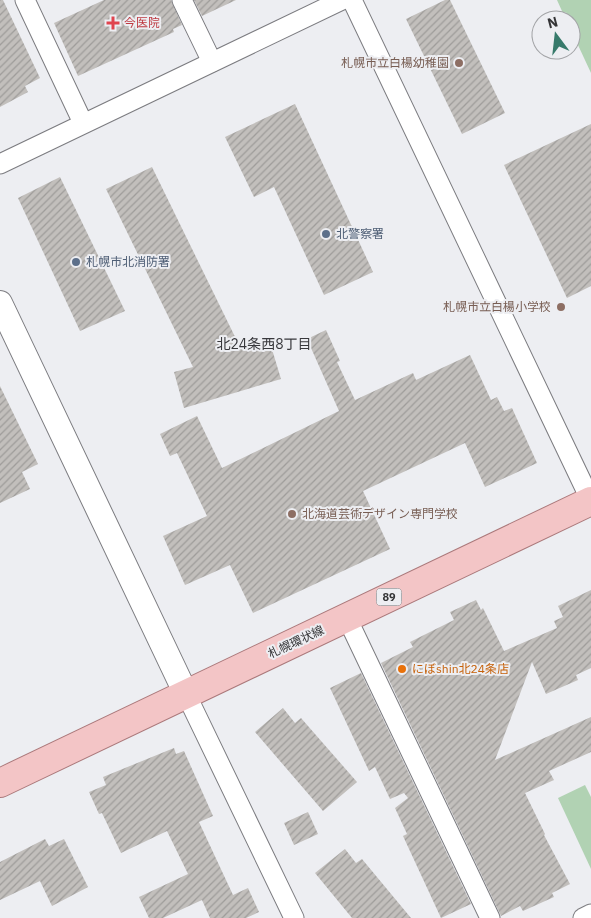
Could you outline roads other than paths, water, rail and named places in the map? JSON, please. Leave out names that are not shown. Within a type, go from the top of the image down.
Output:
[{"type":"main road","name":"札幌環状線","points":[[0,783],[591,501]]},
{"type":"street","points":[[25,0],[83,123]]},
{"type":"street","points":[[182,0],[212,62]]},
{"type":"street","points":[[0,164],[342,0]]},
{"type":"street","points":[[352,0],[591,501]]},
{"type":"street","points":[[0,303],[294,918]]},
{"type":"street","points":[[347,618],[490,918]]},
{"type":"street","points":[[582,918],[591,914]]},
{"type":"place","name":"今医院","points":[[113,23]]},
{"type":"place","name":"札幌市立白楊幼稚園","points":[[459,63]]},
{"type":"place","name":"北警察署","points":[[326,234]]},
{"type":"place","name":"札幌市北消防署","points":[[76,262]]},
{"type":"place","name":"札幌市立白楊小学校","points":[[561,307]]},
{"type":"place","name":"北海道芸術デザイン専門学校","points":[[292,514]]},
{"type":"place","name":"にぼshin北24条店","points":[[402,669]]},
{"type":"district","name":"北24条西8丁目","points":[[264,344]]}]
